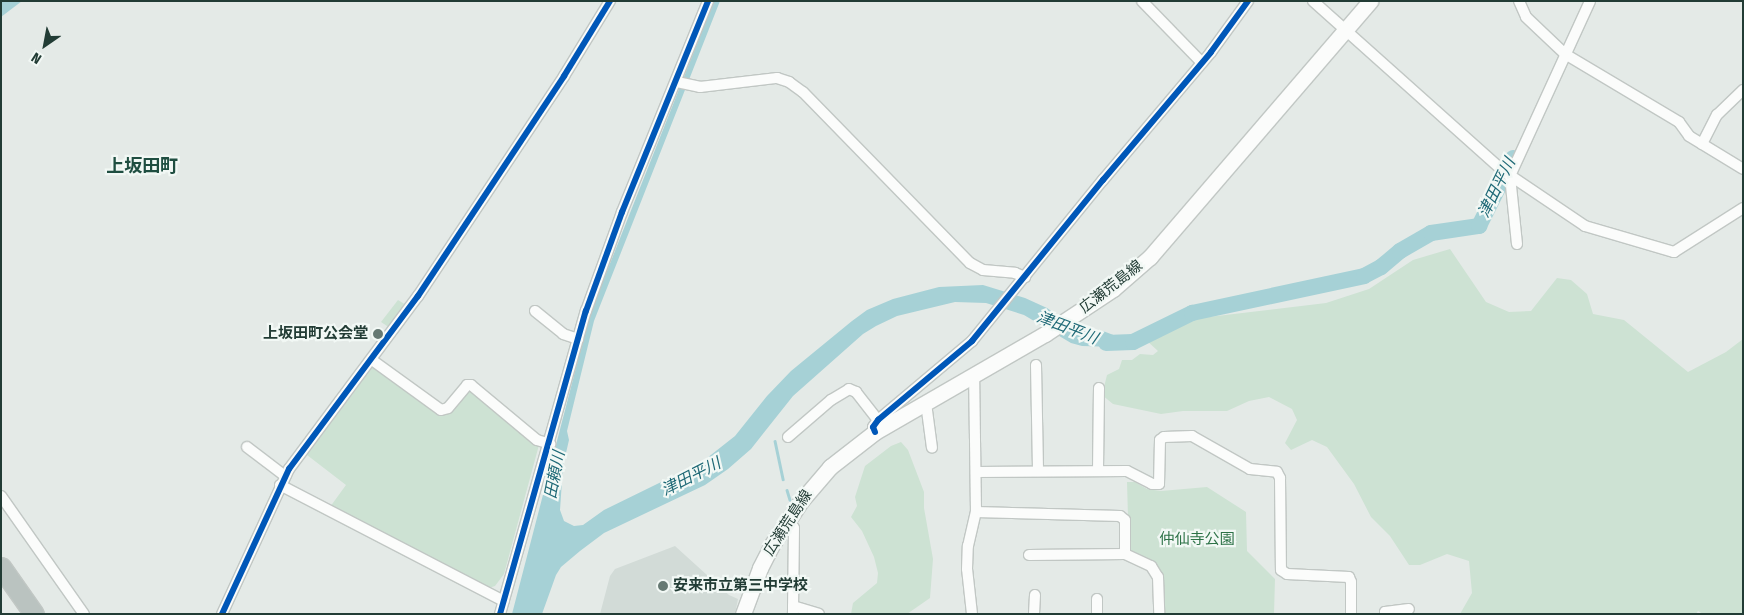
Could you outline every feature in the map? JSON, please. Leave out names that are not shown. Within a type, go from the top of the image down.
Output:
[{"type":"highway","points":[[1,567],[34,614]]},
{"type":"highway","points":[[1,579],[26,614]]},
{"type":"main road","name":"広瀬荒島線","points":[[744,614],[760,568],[787,518],[830,467],[876,426],[926,403],[1045,334],[1113,290],[1150,257],[1370,1]]},
{"type":"street","points":[[222,614],[282,480],[418,296],[542,110],[610,1]]},
{"type":"street","points":[[500,614],[550,444],[578,340],[622,212],[682,84],[708,1]]},
{"type":"street","points":[[1142,1],[1202,63]]},
{"type":"street","points":[[788,437],[831,400],[850,389],[856,392],[876,426],[967,346],[1202,63],[1248,1]]},
{"type":"street","points":[[1313,1],[1507,173],[1585,226],[1671,252],[1677,251],[1743,208]]},
{"type":"street","points":[[1519,1],[1526,17],[1564,52],[1679,122],[1689,136],[1743,169]]},
{"type":"street","points":[[1517,244],[1507,173],[1590,1]]},
{"type":"street","points":[[682,84],[700,87],[777,78],[789,82],[803,92],[970,263],[982,270],[1015,273],[1025,277]]},
{"type":"street","points":[[1702,144],[1717,115],[1743,90]]},
{"type":"street","points":[[535,311],[563,334],[578,340]]},
{"type":"street","points":[[372,360],[441,410],[448,408],[467,385],[471,385],[537,440],[550,444]]},
{"type":"street","points":[[1036,365],[1038,471]]},
{"type":"street","points":[[972,614],[967,569],[968,546],[976,512],[974,375]]},
{"type":"street","points":[[1098,388],[1098,470]]},
{"type":"street","points":[[926,403],[932,448]]},
{"type":"street","points":[[976,472],[1127,471],[1152,484],[1158,484],[1160,440],[1164,437],[1189,436],[1250,469],[1276,471],[1280,478],[1281,570],[1287,574],[1349,577],[1351,582],[1351,614]]},
{"type":"street","points":[[247,448],[282,480],[504,601]]},
{"type":"street","points":[[1,496],[84,614]]},
{"type":"street","points":[[976,512],[1120,516],[1125,520],[1125,554]]},
{"type":"street","points":[[787,518],[794,528],[793,610],[819,614]]},
{"type":"street","points":[[1028,555],[1125,554],[1151,566],[1158,577],[1159,614]]},
{"type":"street","points":[[1034,614],[1035,595]]},
{"type":"street","points":[[1097,599],[1097,614]]},
{"type":"street","points":[[1385,614],[1385,612],[1409,609]]},
{"type":"shaded area","name":"安来市立第三中学校","points":[[675,546],[729,595],[738,599],[735,614],[600,614],[610,576],[615,569]]},
{"type":"green space","points":[[1450,249],[1486,302],[1509,312],[1531,311],[1557,278],[1571,280],[1587,294],[1593,314],[1624,320],[1688,372],[1726,352],[1743,339],[1743,614],[1703,614],[1698,611],[1696,614],[1460,614],[1472,593],[1469,561],[1447,554],[1420,565],[1409,565],[1390,536],[1371,517],[1354,484],[1327,447],[1312,440],[1291,450],[1285,443],[1297,420],[1292,409],[1269,397],[1249,401],[1227,411],[1183,411],[1161,414],[1113,404],[1102,395],[1107,375],[1119,369],[1122,360],[1132,360],[1140,354],[1153,355],[1158,351],[1146,340],[1161,332],[1200,318],[1326,303],[1369,289],[1413,260]]},
{"type":"green space","points":[[398,300],[406,305],[390,328],[381,322]]},
{"type":"green space","points":[[375,364],[442,414],[447,413],[466,389],[472,389],[539,445],[504,574],[495,586],[489,588],[330,507],[346,485],[307,455]]},
{"type":"green space","points":[[901,442],[908,450],[924,492],[924,508],[933,559],[930,598],[907,614],[851,614],[853,603],[877,583],[878,573],[874,557],[862,531],[851,517],[857,506],[855,497],[865,466],[891,446]]},
{"type":"green space","name":"仲仙寺公園","points":[[1127,482],[1135,482],[1147,489],[1161,491],[1207,487],[1246,512],[1247,551],[1275,579],[1274,614],[1160,614],[1160,576],[1129,551]]},
{"type":"water","points":[[1,1],[22,1],[1,17]]},
{"type":"water","name":"田頼川","points":[[714,1],[720,1],[594,321],[567,431],[569,440],[563,466],[560,510],[564,521],[574,526],[583,525],[604,510],[702,462],[735,436],[767,396],[791,371],[867,310],[893,299],[939,287],[983,285],[1025,298],[1047,308],[1077,329],[1091,332],[1103,331],[1129,341],[1117,347],[1082,346],[1071,343],[1024,315],[986,303],[955,302],[897,316],[863,334],[793,396],[751,449],[728,469],[705,485],[604,533],[580,551],[561,567],[556,575],[542,614],[512,614],[590,314]]},
{"type":"waterway","name":"津田平川","points":[[1106,343],[1133,342],[1192,313],[1364,276],[1381,267],[1400,251],[1431,233],[1479,226],[1513,158]]},
{"type":"waterway","points":[[775,441],[783,479]]},
{"type":"waterway","points":[[787,490],[790,500]]},
{"type":"cycle path","points":[[222,614],[289,469],[418,296],[564,76],[610,1]]},
{"type":"cycle path","points":[[500,614],[586,311],[622,212],[708,1]]},
{"type":"cycle path","points":[[875,432],[873,427],[878,420],[972,341],[1103,180],[1211,52],[1248,1]]},
{"type":"place","name":"上坂田町公会堂","points":[[378,334]]},
{"type":"place","name":"安来市立第三中学校","points":[[663,586]]},
{"type":"district","name":"上坂田町","points":[[142,166]]}]
